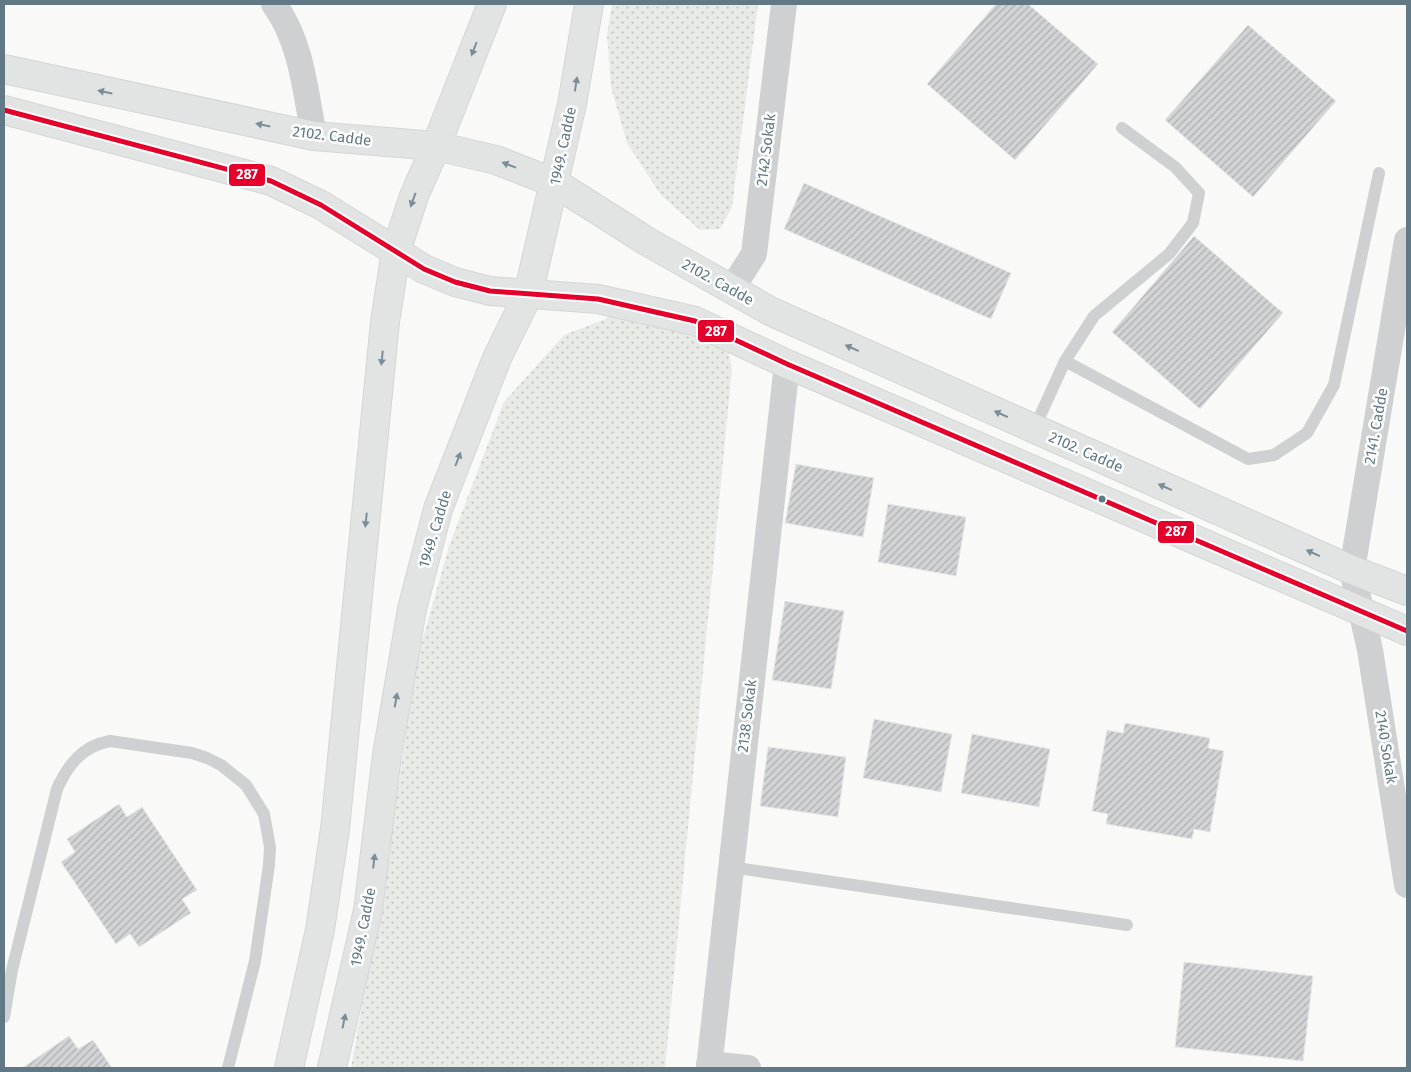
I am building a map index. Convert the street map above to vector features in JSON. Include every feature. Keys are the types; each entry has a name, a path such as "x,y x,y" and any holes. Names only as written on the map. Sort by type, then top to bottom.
{"street":[{"path":"274,4 294,38 299,54 314,136"},
{"path":"289,1068 320,930 335,829 385,322 396,251 414,196 436,146 492,4"},
{"name":"1949. Cadde","path":"332,1068 368,910 387,755 412,609 438,509 496,358 528,295 572,104 589,4"},
{"name":"2142 Sokak","path":"732,290 754,254 784,4"},
{"name":"2102. Cadde","path":"4,69 314,136 436,146 496,160 555,183 648,242 772,312 1352,570 1407,591"},
{"path":"4,110 271,181 321,205 424,269 455,282 490,291 598,299 695,321 787,364 1407,631"},
{"name":"2141. Cadde","path":"1361,611 1352,570 1407,240"},
{"name":"2138 Sokak","path":"709,1066 787,364"},
{"name":"2140 Sokak","path":"1361,611 1370,650 1407,885"},
{"path":"709,1066 748,1068"}],"lane":[{"path":"1034,429 1065,362 1094,316 1169,254 1193,223 1199,193 1175,167 1122,128"},
{"path":"1065,362 1248,459 1274,455 1307,433 1334,385 1379,173"},
{"path":"4,1017 12,970 57,789 64,774 85,750 103,742 192,753 221,764 246,785 264,814 270,847 255,961 228,1068"},
{"path":"730,867 1127,925"}],"shaded area":[{"path":"612,4 758,4 732,207 720,229 700,230 661,195 627,143 611,87 607,35"},
{"path":"613,316 683,322 725,338 732,368 665,1068 351,1068 390,845 416,663 449,546 504,402 564,335"}],"building":[{"path":"996,4 1028,4 1098,64 1015,160 927,84"},
{"path":"1248,25 1336,101 1253,197 1165,120"},
{"path":"804,183 1011,273 991,319 784,229"},
{"path":"1194,236 1283,313 1200,409 1112,332"},
{"path":"796,464 874,478 863,537 785,523"},
{"path":"888,504 966,517 956,576 878,562"},
{"path":"785,601 844,611 831,689 772,680"},
{"path":"874,719 952,734 941,792 863,778"},
{"path":"1125,723 1210,738 1208,748 1224,751 1210,832 1194,829 1192,839 1106,824 1108,814 1092,811 1107,730 1123,733"},
{"path":"972,734 1050,749 1039,807 961,793"},
{"path":"768,747 846,757 838,817 760,806"},
{"path":"119,804 127,817 142,807 197,890 182,899 191,913 139,947 130,934 116,944 61,862 75,852 67,839"},
{"path":"1184,962 1313,976 1303,1061 1175,1047"},
{"path":"69,1036 78,1049 93,1040 112,1068 22,1068"}],"transit line":[{"name":"287","path":"4,110 271,181 321,205 424,269 455,282 490,291 598,299 695,321 787,364 1407,631"}]}
